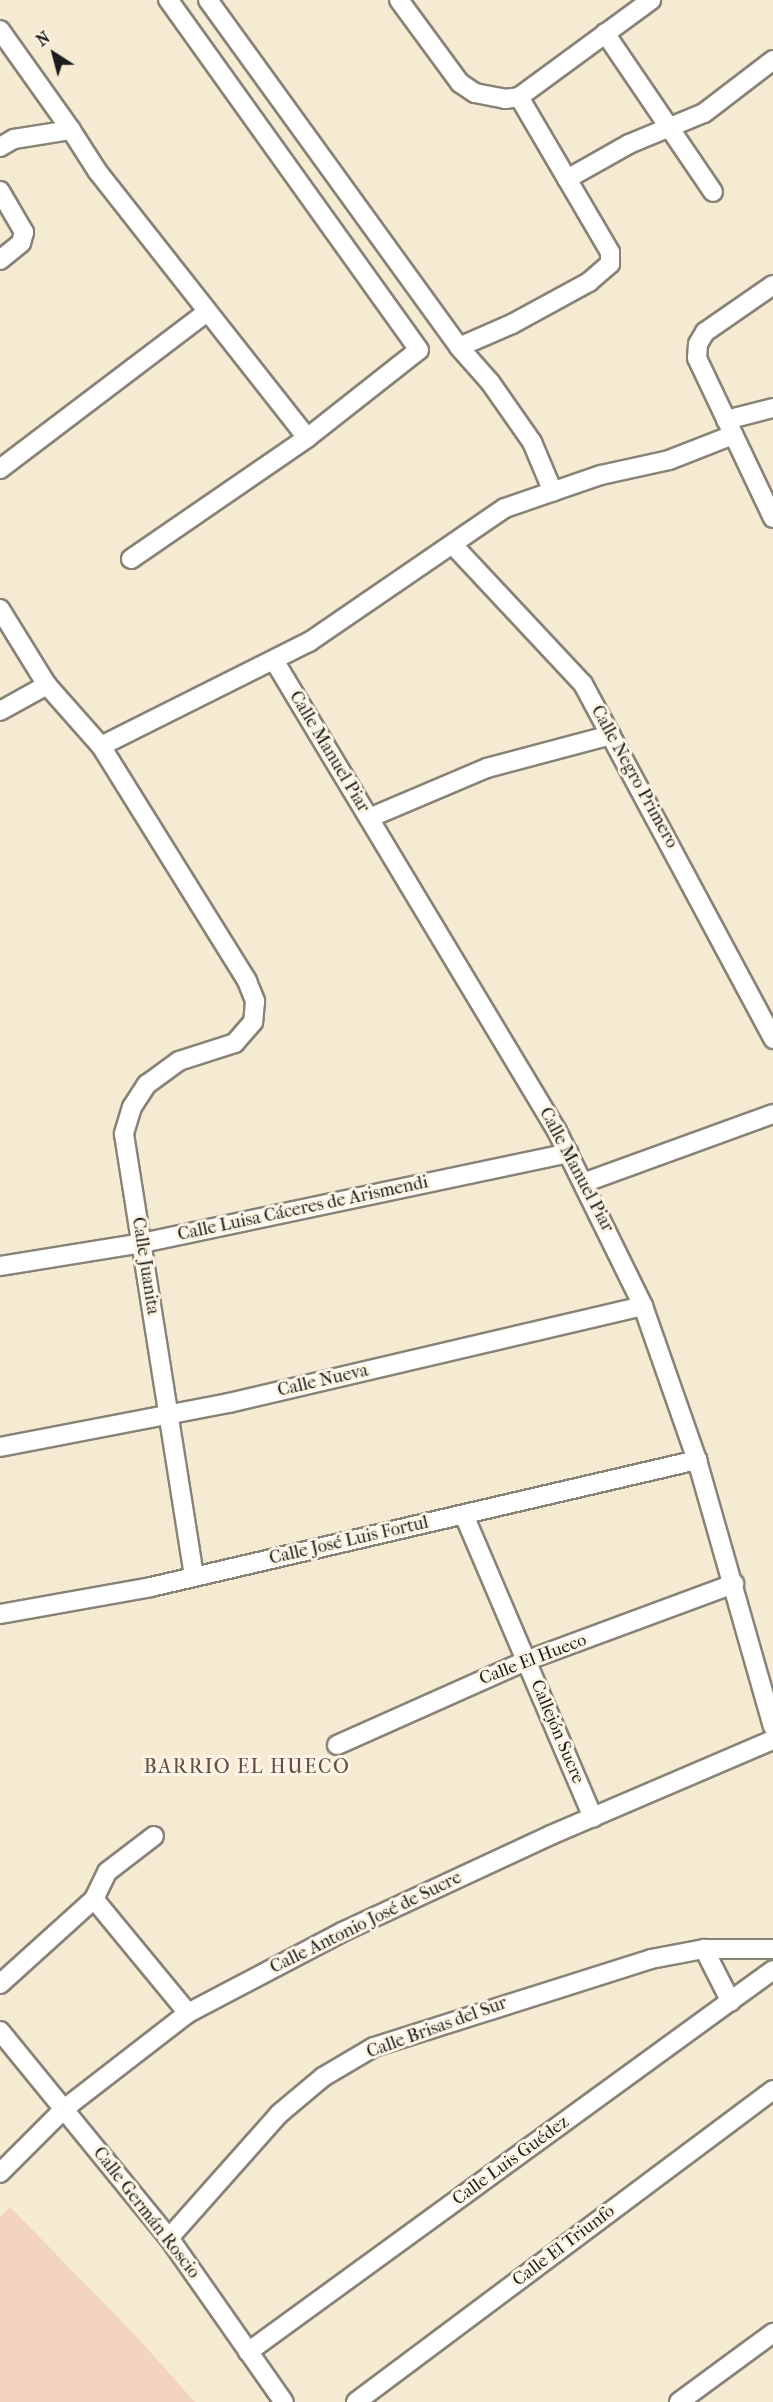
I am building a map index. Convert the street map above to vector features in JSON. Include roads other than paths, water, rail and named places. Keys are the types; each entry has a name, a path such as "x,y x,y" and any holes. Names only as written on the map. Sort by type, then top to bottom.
{"street":[{"path":"132,559 307,438 419,350 168,0"},
{"path":"208,0 459,347 490,382 532,442 553,492"},
{"path":"399,0 460,83 489,98 519,97 651,0"},
{"path":"0,30 98,172 307,438"},
{"path":"605,33 671,127 712,192"},
{"path":"567,179 612,152 704,113 773,60"},
{"path":"459,347 512,324 597,278 607,269 610,252 519,97"},
{"path":"0,147 14,139 71,130"},
{"path":"0,191 24,232 21,243 0,260"},
{"path":"773,285 705,332 698,344 697,358 773,518"},
{"path":"0,469 207,312"},
{"path":"0,609 47,685 101,746 275,662 453,545 505,508 602,475 669,460 773,408"},
{"name":"Calle Negro Primero","path":"453,545 583,684 773,1038"},
{"name":"Calle Manuel Piar","path":"275,662 586,1182 643,1306 697,1460 773,1726"},
{"path":"0,711 47,685"},
{"path":"369,818 487,768 611,735"},
{"name":"Calle Juanita","path":"101,746 253,990 252,1022 235,1043 179,1061 156,1074 132,1107 124,1134 194,1577"},
{"path":"586,1182 773,1114"},
{"name":"Calle Luisa Cáceres de Arismendi","path":"0,1266 142,1243 570,1153"},
{"name":"Calle Nueva","path":"0,1447 168,1415 643,1306"},
{"name":"Calle José Luis Fortul","path":"0,1614 194,1577 697,1460"},
{"name":"Callejón Sucre","path":"464,1515 528,1660 593,1818"},
{"name":"Calle El Hueco","path":"337,1745 528,1660 734,1584"},
{"name":"Calle Antonio José de Sucre","path":"0,2173 63,2109 188,2013 342,1932 593,1818 773,1740"},
{"path":"0,1984 94,1899 107,1872 154,1836"},
{"path":"94,1899 188,2013"},
{"path":"704,1949 731,2002"},
{"name":"Calle Brisas del Sur","path":"169,2238 279,2114 323,2077 374,2047 577,1979 704,1949 773,1949"},
{"name":"Calle Luis Guédez","path":"248,2352 773,1970"},
{"name":"Calle Germán Roscio","path":"0,2031 169,2238 284,2402"},
{"name":"Calle El Triunfo","path":"356,2402 773,2090"},
{"path":"679,2402 773,2333"}],"district":[{"name":"BARRIO EL HUECO","path":"247,1766"}]}
